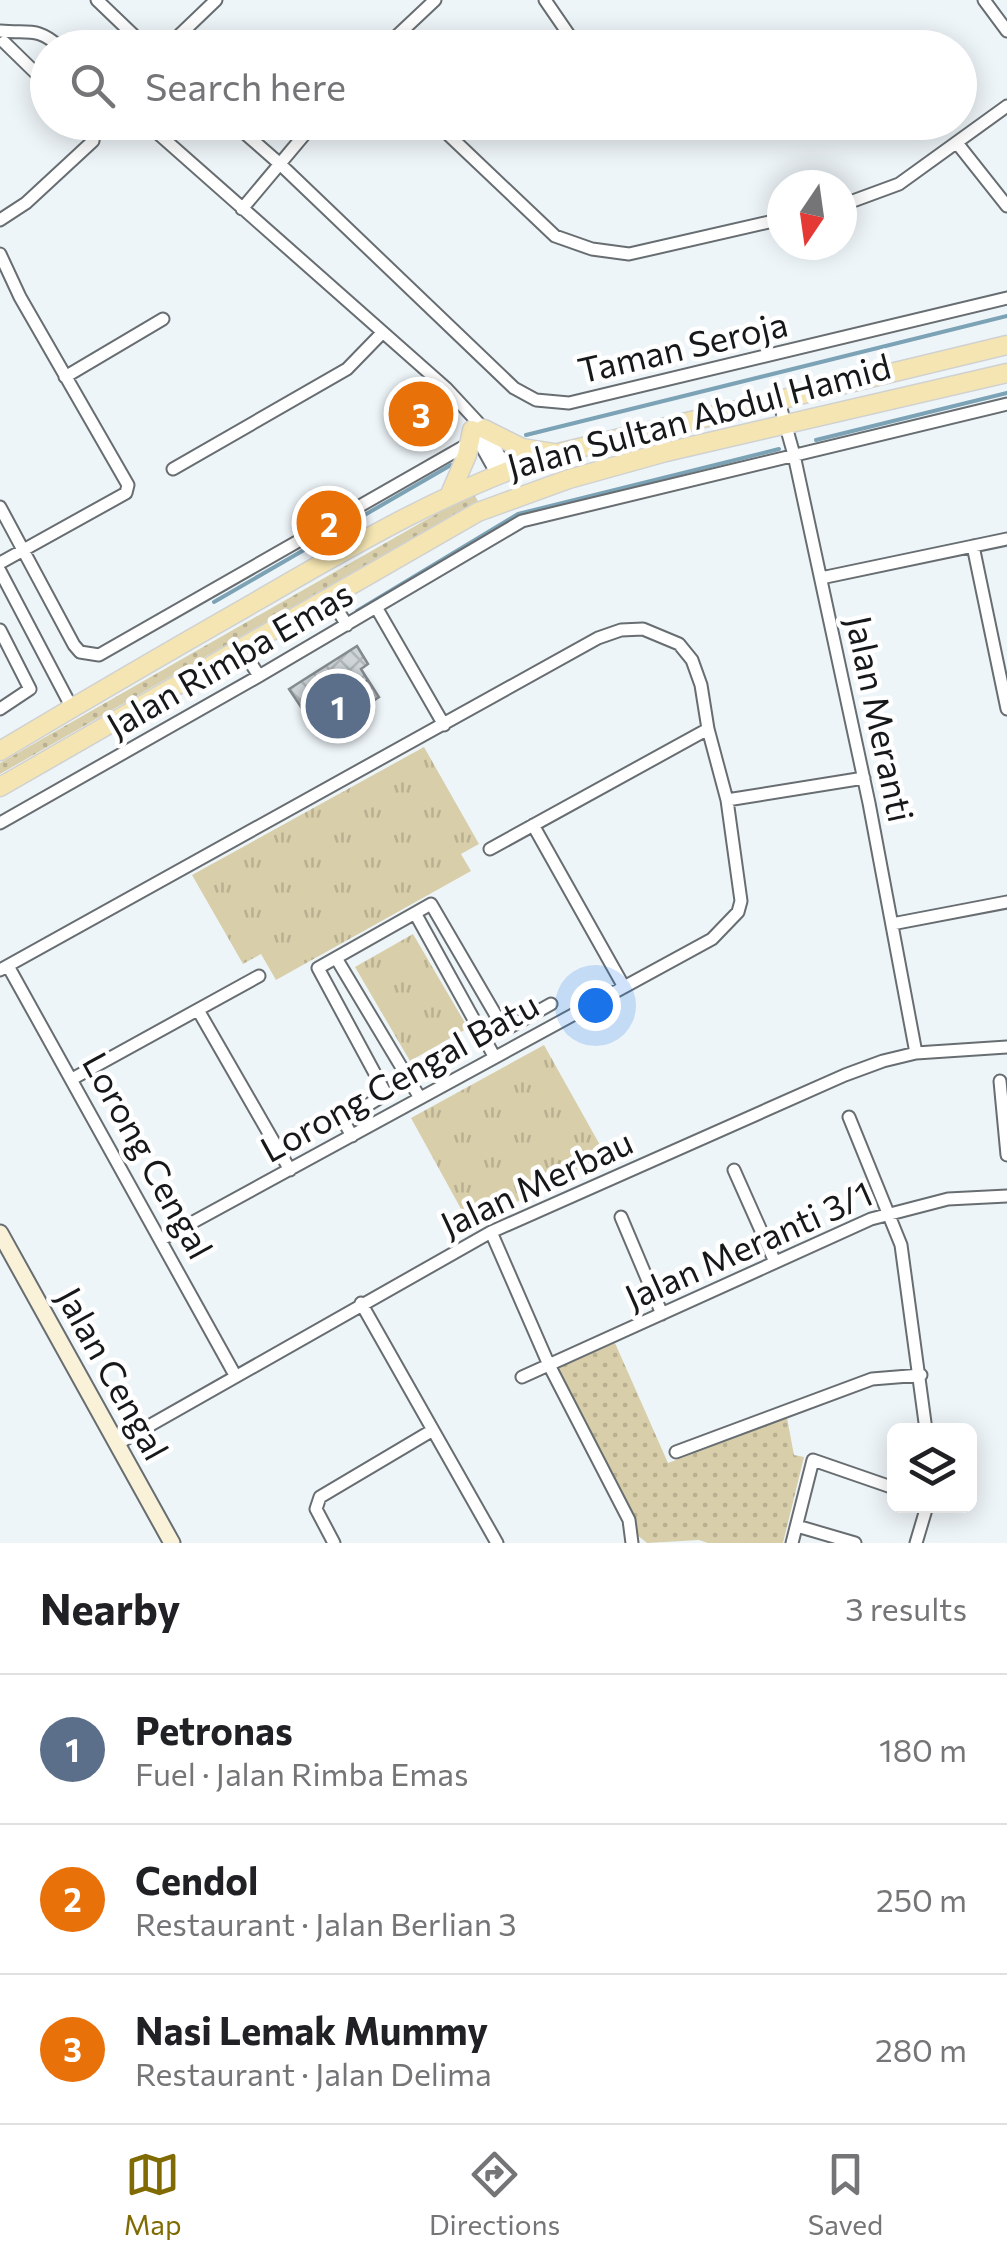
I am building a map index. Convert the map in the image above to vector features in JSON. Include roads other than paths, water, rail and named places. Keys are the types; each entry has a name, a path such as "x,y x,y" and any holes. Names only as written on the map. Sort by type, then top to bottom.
{"main road":[{"name":"Jalan Sultan Abdul Hamid","path":"0,751 360,541 450,494 558,453 1007,345"},
{"name":"Jalan Sultan Abdul Hamid","path":"0,786 478,512 569,479 1007,373"},
{"path":"450,494 476,434 522,448 558,453"},
{"path":"478,512 503,473 529,479 555,474 569,479"}],"street":[{"path":"97,0 128,30"},
{"path":"185,30 216,0"},
{"path":"403,30 434,0"},
{"path":"544,0 565,30"},
{"path":"984,0 1007,31"},
{"path":"3,37 30,32"},
{"path":"3,37 30,66"},
{"path":"977,128 1007,106"},
{"path":"0,220 26,204 94,140"},
{"path":"166,140 432,375 463,408 503,473"},
{"name":"Taman Seroja","path":"253,140 514,388 536,400 569,403 1007,298"},
{"path":"242,209 299,140"},
{"path":"455,140 556,236 592,250 629,254 767,222"},
{"path":"857,199 899,184 961,140"},
{"path":"957,143 1007,206"},
{"path":"0,254 65,377 124,476 126,492 0,563"},
{"path":"65,377 163,319"},
{"path":"173,469 347,368 382,333"},
{"name":"Jalan Meranti","path":"778,398 794,455 864,778 916,1053"},
{"name":"Jalan Rimba Emas","path":"0,823 522,521 1007,404"},
{"path":"0,507 74,645 90,656 108,651 476,434"},
{"path":"820,578 1007,539"},
{"path":"973,546 1002,660 1007,709"},
{"path":"0,571 72,708"},
{"path":"328,595 346,625"},
{"path":"376,607 444,725"},
{"name":"Lorong Cengal Batu","path":"4,968 598,638 620,630 643,629 679,644 692,660 727,800 742,901 738,912 712,939 162,1240"},
{"path":"0,630 30,689 0,709"},
{"path":"240,646 259,676"},
{"path":"490,849 708,729"},
{"path":"727,800 864,778"},
{"path":"533,825 624,987"},
{"path":"892,924 1007,902"},
{"path":"352,1136 343,1120 382,1100 386,1094 318,968 431,904 501,1024 510,1027 552,1004"},
{"path":"415,913 494,1056"},
{"path":"336,958 420,1098"},
{"name":"Lorong Cengal","path":"4,968 72,1080 235,1375"},
{"path":"72,1080 259,976"},
{"path":"198,1010 290,1170"},
{"name":"Jalan Merbau","path":"117,1444 492,1232 846,1075 916,1053 1007,1048"},
{"path":"1000,1080 1007,1155"},
{"path":"849,1117 901,1245 925,1423"},
{"path":"734,1170 775,1262"},
{"name":"Jalan Meranti 3/1","path":"522,1377 888,1213 948,1199 1007,1196"},
{"path":"620,1217 662,1314"},
{"path":"492,1232 549,1365 629,1520 632,1543"},
{"name":"Jalan Cengal","path":"0,1233 172,1543"},
{"path":"361,1303 497,1543"},
{"path":"676,1452 836,1390 872,1379 921,1375"},
{"path":"334,1543 316,1509 320,1497 434,1430"},
{"path":"792,1543 813,1460 887,1486"},
{"path":"916,1543 925,1513"},
{"path":"796,1526 855,1543"}],"waterway":[{"path":"526,435 1007,316"},
{"path":"816,440 1007,393"},
{"path":"357,611 518,514 779,449"},
{"path":"214,602 451,465"}],"place":[{"name":"Nasi Lemak Mummy","path":"421,414"},
{"name":"Cendol","path":"329,523"},
{"name":"Petronas","path":"338,706"}]}
